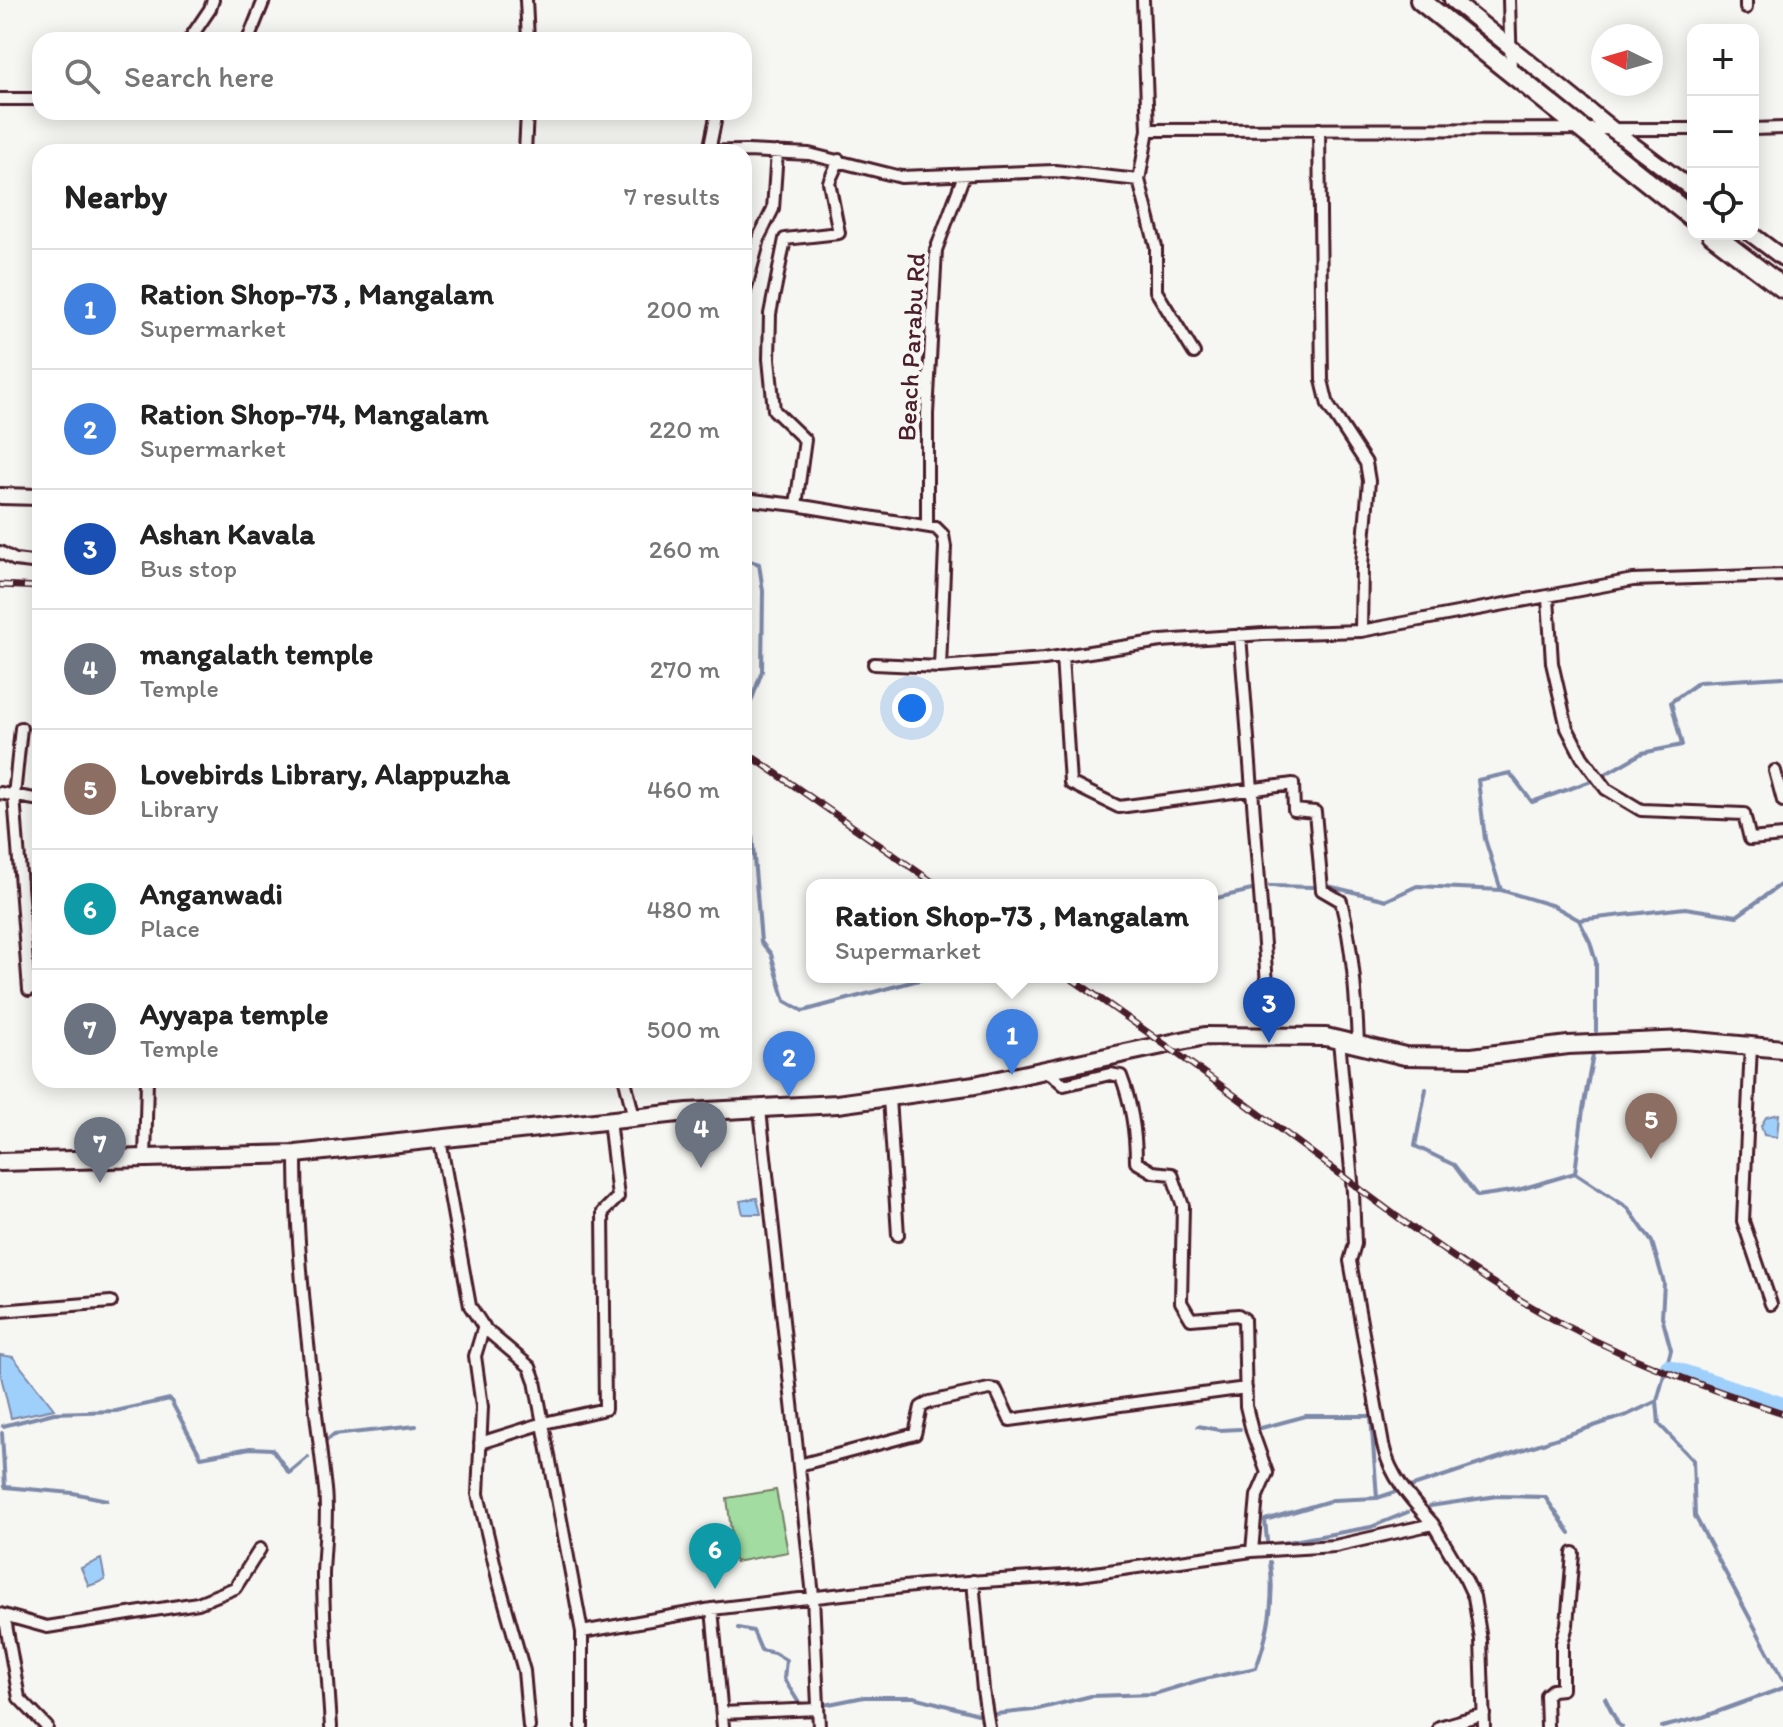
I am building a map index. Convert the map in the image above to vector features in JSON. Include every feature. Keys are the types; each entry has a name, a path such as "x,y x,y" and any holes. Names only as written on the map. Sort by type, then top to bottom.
{"highway":[{"path":"1420,0 1687,213"},
{"path":"1720,240 1783,288"}],"main road":[{"path":"0,1162 296,1154 688,1112 760,1110 889,1098 1048,1071 1205,1036 1326,1037 1405,1056 1472,1057 1568,1045 1685,1040 1783,1049"}],"street":[{"path":"194,32 213,0"},
{"path":"251,32 264,0"},
{"path":"526,0 528,32"},
{"path":"1143,0 1148,130 1139,180 1156,247 1156,291 1194,353"},
{"path":"1452,0 1687,186"},
{"path":"1509,0 1511,71"},
{"path":"0,99 32,99"},
{"path":"525,144 527,120"},
{"path":"710,144 715,120"},
{"path":"1759,129 1783,128"},
{"path":"1319,129 1322,380 1328,405 1359,449 1366,463 1369,481 1362,566 1361,631"},
{"path":"1148,130 1687,129"},
{"path":"752,152 809,154 892,176 1055,171 1139,180"},
{"path":"752,265 760,235 773,209 777,152"},
{"path":"796,505 805,440 774,410 769,359 770,314 785,239 839,233 829,182 839,160"},
{"name":"Beach Parabu Rd","path":"927,526 927,414 936,250 964,175"},
{"path":"1759,240 1783,258"},
{"path":"0,496 32,497"},
{"path":"752,500 936,528 943,535 945,547 940,667"},
{"path":"0,552 15,560 32,562"},
{"path":"874,664 940,667 1062,656 1161,641 1361,631 1633,580 1783,575"},
{"path":"1548,598 1552,663 1567,728 1582,757 1606,789 1641,810 1744,814 1750,839 1783,836"},
{"path":"1240,635 1271,1035"},
{"path":"1062,656 1070,783 1119,807 1293,784 1294,810 1315,812 1322,890 1341,901 1348,929 1358,1044"},
{"path":"21,728 14,796 29,990"},
{"path":"1775,771 1783,801"},
{"path":"0,793 32,799"},
{"path":"1339,1040 1353,1192 1355,1244 1350,1261 1385,1457 1410,1500 1433,1524 1474,1597 1481,1640 1484,1727"},
{"path":"1751,1045 1743,1221 1771,1304"},
{"path":"1048,1071 1064,1085 1110,1074 1121,1076 1128,1102 1136,1162 1153,1172 1172,1174 1183,1206 1181,1302 1191,1319 1238,1315 1244,1319 1249,1421 1267,1473 1257,1496 1252,1551"},
{"path":"145,1160 147,1088"},
{"path":"627,1088 634,1118"},
{"path":"889,1098 898,1235"},
{"path":"760,1110 813,1596 819,1727"},
{"path":"480,1443 544,1423 605,1409 603,1212 618,1197 609,1120"},
{"path":"440,1140 470,1306 494,1337 530,1367 544,1423 548,1461 582,1632 582,1727"},
{"path":"296,1154 296,1216 316,1430 326,1492 323,1577 331,1727"},
{"path":"0,1311 111,1302"},
{"path":"484,1326 475,1356 482,1407 478,1494 524,1671 529,1727"},
{"path":"799,1465 915,1434 921,1407 930,1402 989,1389 996,1390 1010,1420 1246,1388"},
{"path":"582,1632 712,1609 813,1596 973,1581 1080,1575 1252,1551 1335,1546 1433,1524"},
{"path":"0,1615 47,1627 198,1603 235,1588 260,1549"},
{"path":"1547,1727 1546,1695 1552,1690 1562,1689 1562,1643 1567,1625 1573,1553"},
{"path":"973,1581 989,1727"},
{"path":"712,1609 723,1727"},
{"path":"0,1615 6,1625 19,1698 47,1727"},
{"path":"722,1713 818,1709"},
{"path":"1439,1727 1484,1714"}],"green space":[{"path":"776,1490 788,1552 735,1562 727,1498"}],"water":[{"path":"1779,1114 1777,1137 1764,1135 1761,1126 1766,1117"},
{"path":"757,1198 761,1214 743,1214 740,1201"},
{"path":"0,1355 13,1357 54,1409 11,1418 0,1372"},
{"path":"101,1559 105,1580 89,1586 81,1568"}],"waterway":[{"path":"752,562 759,564 763,591 762,671 752,699"},
{"path":"1501,890 1485,839 1478,780 1510,773 1532,802 1597,779 1642,753 1682,745 1671,702 1699,682 1783,677"},
{"path":"752,834 761,942 771,954 785,1001 803,1011 908,983"},
{"path":"1579,920 1685,908 1737,916 1783,883"},
{"path":"1270,886 1313,887"},
{"path":"1328,886 1387,900 1417,886 1501,890 1554,906 1579,920 1590,942 1596,962 1596,1031"},
{"path":"1218,898 1252,890"},
{"path":"1593,1054 1575,1173 1628,1208 1652,1242 1664,1283 1662,1317 1671,1350 1657,1401 1659,1424 1693,1460 1695,1516 1783,1680"},
{"path":"1426,1089 1415,1146 1454,1165 1477,1196 1518,1190 1575,1173"},
{"path":"1667,1366 1783,1404"},
{"path":"3,1426 54,1413 116,1411 170,1399 201,1457 250,1448 272,1449 289,1473 308,1457"},
{"path":"1267,1541 1265,1520 1333,1500 1377,1498 1627,1415 1657,1401"},
{"path":"1261,1428 1306,1416 1371,1416 1377,1498"},
{"path":"326,1441 333,1435 416,1426"},
{"path":"1198,1426 1219,1430 1240,1429"},
{"path":"2,1433 5,1487 73,1493 107,1500"},
{"path":"1430,1506 1497,1496 1545,1497 1570,1533"},
{"path":"1271,1545 1371,1527 1408,1512"},
{"path":"996,1714 1034,1710 1091,1696 1154,1694 1256,1668 1270,1616 1270,1562"},
{"path":"738,1628 753,1631 761,1650 786,1660 784,1679 799,1703 808,1705"},
{"path":"1662,1727 1703,1717 1783,1688"},
{"path":"824,1705 864,1697 914,1697 978,1714"},
{"path":"1605,1698 1622,1727"}],"railway":[{"path":"0,585 32,587"},
{"path":"752,757 928,879"},
{"path":"1078,983 1198,1068 1413,1228 1505,1291 1622,1353 1783,1413"}],"place":[{"name":"Ashan Kavala","path":"1269,1043"},
{"name":"Ration Shop-73 , Mangalam","path":"1012,1075"},
{"name":"Ration Shop-74, Mangalam","path":"789,1097"},
{"name":"Lovebirds Library, Alappuzha","path":"1651,1159"},
{"name":"mangalath temple","path":"701,1168"},
{"name":"Ayyapa temple","path":"100,1183"},
{"name":"Anganwadi","path":"715,1589"}]}
